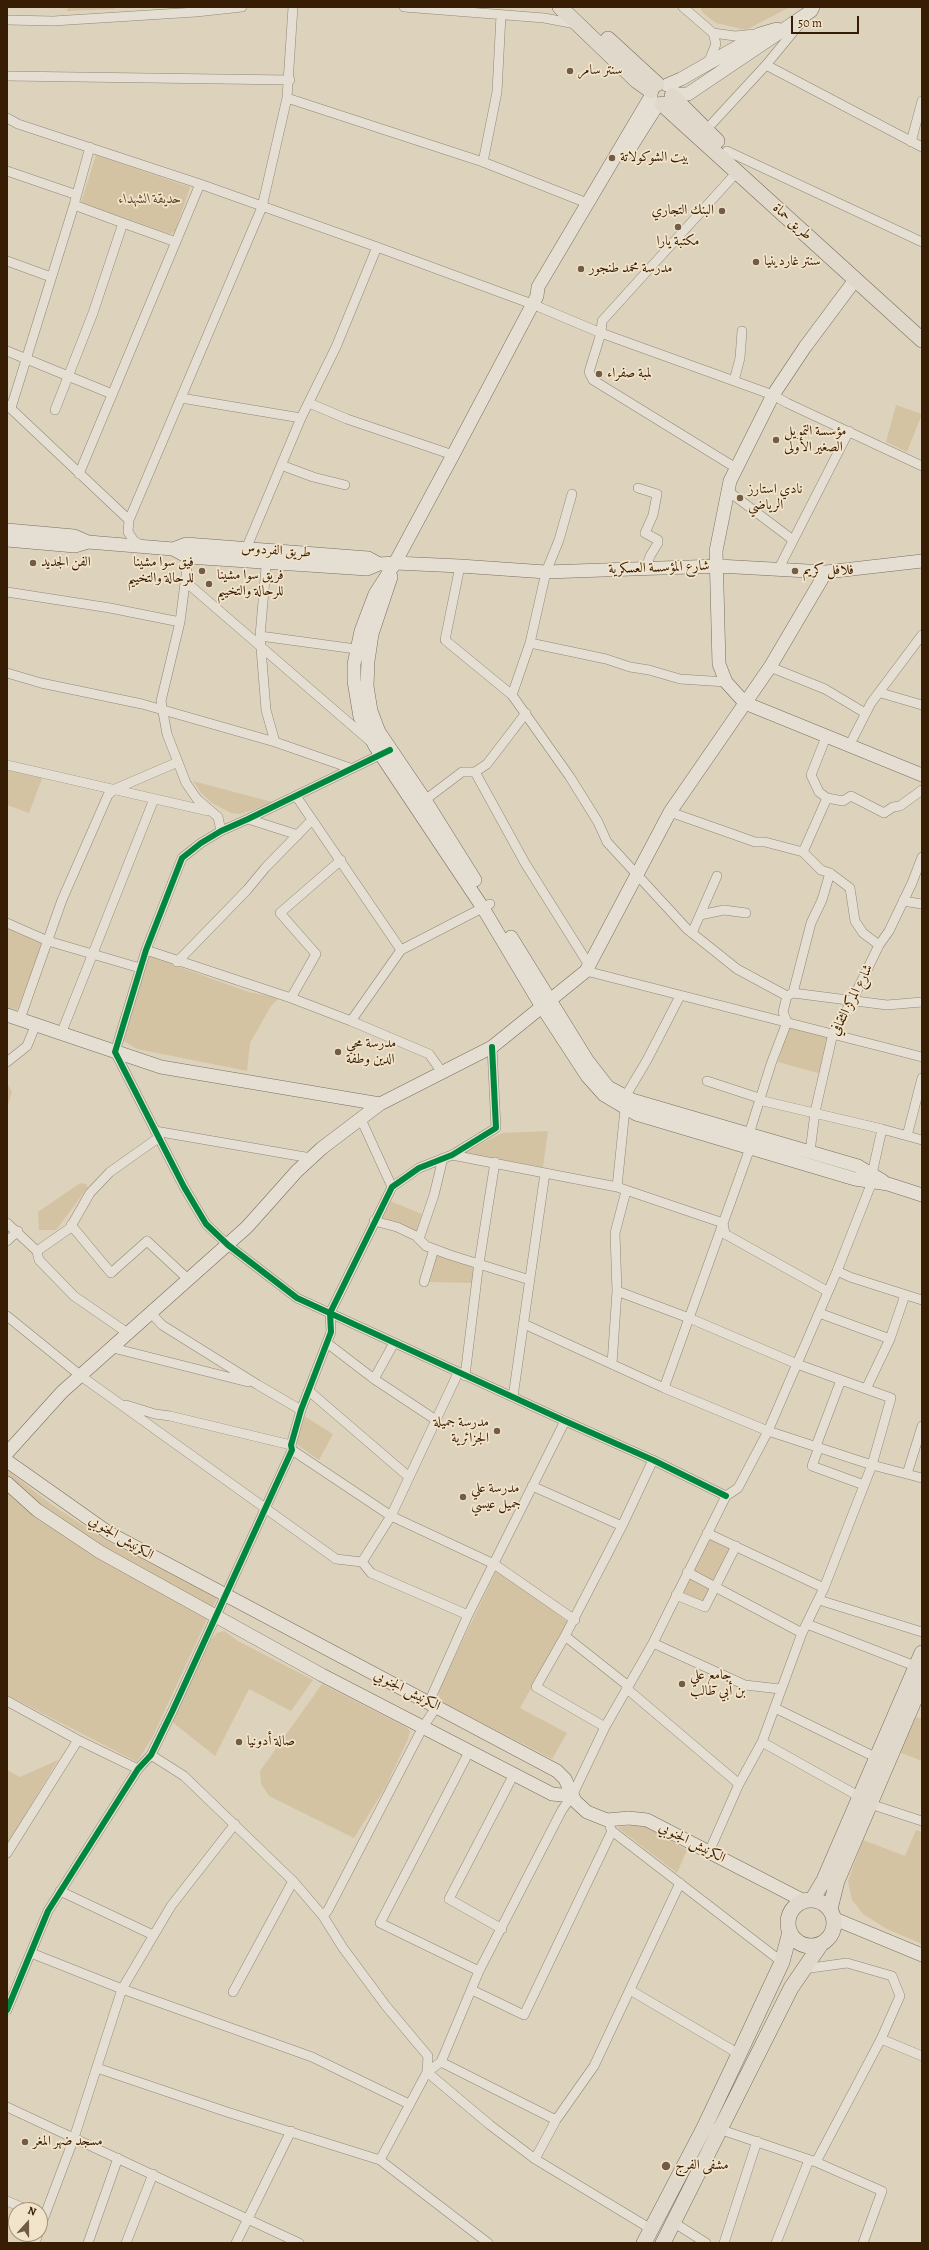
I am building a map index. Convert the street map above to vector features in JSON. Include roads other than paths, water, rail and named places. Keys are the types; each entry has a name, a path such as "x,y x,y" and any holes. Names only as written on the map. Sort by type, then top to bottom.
{"main road":[{"name":"طريق حماة","path":"560,7 637,81 661,94 706,130 727,151 922,328"},
{"name":"طريق حماة","path":"574,7 736,172 922,340"},
{"path":"661,94 688,94 812,9"},
{"path":"487,906 360,717 356,699 354,676 356,649 375,594 395,563 453,455 534,300 538,287 587,203 661,94 708,64 760,34 792,24"},
{"path":"534,300 545,290 661,94"},
{"path":"855,280 805,347 773,395 736,468 728,491 716,551 718,566 718,664 726,682 745,703 826,738 922,775"},
{"name":"طريق الفردوس","path":"7,530 74,536 88,542 189,551 267,557 368,558 379,564 395,563"},
{"name":"طريق الفردوس","path":"7,540 75,546 88,542"},
{"name":"طريق الفردوس","path":"189,551 246,549 267,557"},
{"name":"شارع المؤسسة العسكرية","path":"395,563 546,572 718,566 826,572 922,561"},
{"path":"395,563 382,610 372,634 368,662 368,686 371,711 379,732 383,750 425,800 546,1004 600,1078 636,1114 854,1179 872,1178"},
{"path":"7,1453 62,1392 152,1314 247,1228 296,1171 360,1117 380,1104 492,1046 546,1004 588,968 670,812 770,667 826,572"},
{"path":"7,1015 161,1067 380,1104"},
{"path":"625,1103 749,1134 858,1166 872,1178 922,1195"},
{"name":"الكرنيش الجنوبي","path":"7,1461 54,1496 109,1533 224,1596 433,1704 557,1771 565,1778 572,1796 582,1809 595,1817 610,1825 629,1818 647,1820 808,1900"},
{"path":"7,1483 38,1510 100,1552 322,1676 552,1794 572,1796"},
{"path":"663,2243 791,1988 821,1944 832,1935 832,1914 837,1881 865,1801 877,1758 919,1659"},
{"path":"821,1944 806,1946 794,1938 788,1925 792,1910 808,1900 824,1880 865,1801 922,1682"},
{"path":"808,1900 820,1901 832,1914 922,1956"},
{"path":"644,2243 704,2128 739,2054 782,1962 790,1932"}],"street":[{"path":"7,20 69,20 242,7"},
{"path":"143,546 134,541 128,532 129,520 262,207 290,80 293,7"},
{"path":"404,7 544,18 580,25"},
{"path":"685,8 712,33 716,44 708,64"},
{"path":"706,130 766,65 812,9"},
{"path":"483,162 497,92 501,15"},
{"path":"712,33 735,36 760,34"},
{"path":"766,65 922,147"},
{"path":"7,76 290,80"},
{"path":"287,98 483,162 587,203"},
{"path":"911,142 919,124 922,102"},
{"path":"7,118 18,124 200,184 377,247 534,300 601,333 773,395 922,466"},
{"path":"90,147 74,205 9,407 129,520"},
{"path":"727,151 922,242"},
{"path":"7,171 77,195"},
{"path":"736,172 602,322 601,333 589,372 593,380 736,468"},
{"path":"79,474 200,184"},
{"path":"74,205 176,242"},
{"path":"55,410 69,377 123,223"},
{"path":"246,549 301,418 336,347 377,247"},
{"path":"7,261 51,277"},
{"path":"734,381 740,358 742,331"},
{"path":"7,351 112,394"},
{"path":"181,398 301,418"},
{"path":"309,403 347,419 453,455"},
{"path":"778,570 849,431"},
{"path":"281,465 312,477 345,485"},
{"path":"638,488 657,494 653,515 646,533 658,540 658,543 650,556 646,568"},
{"path":"728,491 793,540"},
{"path":"512,695 530,643 546,572 559,540 572,494"},
{"path":"189,551 180,622 161,701 167,734 178,762 197,799 209,811 218,817 220,830"},
{"path":"267,557 260,636 262,649 262,682 266,710 275,742"},
{"path":"460,566 445,640 512,695 526,713 598,822 607,842 637,876 692,933 737,969 790,994 887,1005 922,1002"},
{"path":"186,582 262,649 383,750 296,796 248,819 220,830 182,858 146,950 115,1052 184,1187 206,1224 228,1245 297,1298 564,1421 653,1460 726,1496"},
{"path":"7,592 110,608 180,622"},
{"path":"849,746 865,713 922,635"},
{"path":"260,636 356,649"},
{"path":"530,643 606,659 630,667 649,670 680,679 726,682"},
{"path":"770,667 824,689 865,713"},
{"path":"7,673 41,683 142,704 163,712 275,742 350,768"},
{"path":"881,693 922,705"},
{"path":"425,800 462,772 475,772 486,764 526,713"},
{"path":"826,738 811,775 819,792 827,798 843,801 851,796 884,813 892,807 900,806 922,790"},
{"path":"20,1019 62,900 108,795 115,790 178,762"},
{"path":"7,765 209,811"},
{"path":"475,772 525,863 588,968 680,996 833,1033 922,1057"},
{"path":"296,796 311,821 341,860 401,950"},
{"path":"803,852 827,798"},
{"path":"61,1034 154,799"},
{"path":"670,812 755,842 765,842 803,852 821,870 830,873 850,888 854,921 862,933 880,944"},
{"path":"248,819 298,835"},
{"path":"177,962 311,821"},
{"name":"شارع المركز الثقافي","path":"810,1152 815,1112 833,1033 852,1001 903,901 922,857"},
{"path":"291,998 316,954 280,913 341,860"},
{"path":"749,1134 759,1099 788,1022 783,1012 790,994 811,923 822,900 830,873"},
{"path":"692,933 717,876"},
{"path":"903,901 922,904"},
{"path":"351,1021 401,950 487,906"},
{"path":"700,915 724,910 746,913"},
{"path":"7,924 48,941 140,968"},
{"path":"146,950 177,962 291,998 351,1021 429,1054 442,1072"},
{"path":"612,1364 617,1290 615,1233 622,1189 625,1103 680,996"},
{"path":"7,1062 27,1046 36,1024"},
{"path":"7,2010 48,1911 138,1770 151,1755 216,1616 292,1447 301,1410 331,1332 330,1313 392,1187 419,1168 452,1155 496,1128 492,1046"},
{"path":"907,1136 922,1078"},
{"path":"707,1081 759,1099 922,1140"},
{"path":"360,1117 392,1187"},
{"path":"380,2160 427,2072 441,2062 479,1971 562,1810 572,1796 605,1727 627,1686 653,1643 726,1496 738,1488 768,1430 798,1364 827,1291 837,1271 872,1178 882,1129"},
{"path":"37,1251 71,1225 90,1192 110,1172 156,1134 311,1158"},
{"path":"664,1388 750,1148"},
{"path":"452,1155 495,1162 622,1189 722,1223"},
{"path":"419,1239 434,1195 443,1158"},
{"path":"362,1562 391,1516 436,1420 462,1374 478,1270 481,1265 495,1162"},
{"path":"513,1397 545,1173"},
{"path":"374,1221 397,1227 419,1239 426,1246 530,1280"},
{"path":"7,1223 18,1231 37,1251 39,1260 74,1296 129,1334"},
{"path":"722,1223 725,1234 827,1291"},
{"path":"71,1225 112,1273 147,1241 190,1280"},
{"path":"7,1241 18,1231"},
{"path":"424,1282 434,1249"},
{"path":"837,1271 922,1300"},
{"path":"617,1290 689,1318 798,1364 891,1398 872,1465 824,1588 802,1633 780,1689 775,1708 762,1742 740,1784 709,1852"},
{"path":"866,1389 890,1339 905,1295"},
{"path":"819,1313 890,1339"},
{"path":"152,1314 162,1325 256,1384 301,1410"},
{"path":"7,1316 81,1376 336,1559 362,1562 371,1573 468,1615"},
{"path":"524,1324 664,1388 768,1430 872,1465 922,1478"},
{"path":"327,1343 374,1378 436,1420"},
{"path":"374,1378 394,1343"},
{"path":"113,1348 256,1384"},
{"path":"841,1380 817,1447 812,1466 864,1485"},
{"path":"309,1391 409,1477"},
{"path":"116,1401 155,1414 170,1416 292,1447 391,1516 494,1564 575,1620"},
{"path":"323,1916 328,1910 422,1727 433,1704 468,1615 564,1421"},
{"path":"907,1474 922,1426"},
{"path":"605,1727 536,1687 575,1620 653,1460"},
{"path":"532,1486 622,1526"},
{"path":"707,1533 824,1588"},
{"path":"676,1595 705,1607 717,1587 736,1546"},
{"path":"687,1572 802,1633"},
{"path":"819,1600 922,1632"},
{"path":"807,1624 919,1659"},
{"path":"565,1636 627,1686 740,1784"},
{"path":"653,1643 745,1685 780,1689"},
{"path":"7,1701 78,1740 138,1770"},
{"path":"775,1708 877,1758"},
{"path":"7,1853 78,1740"},
{"path":"762,1742 865,1801 922,1821"},
{"path":"469,1752 380,1923 479,1971"},
{"path":"151,1755 184,1776 292,1881 323,1916 343,1948 428,2056 427,2072"},
{"path":"502,1929 449,1899 514,1774"},
{"path":"48,2202 74,2138 122,1989 171,1906 235,1824"},
{"path":"472,1990 524,2015 610,1825 680,1883 782,1962"},
{"path":"233,1992 292,1881"},
{"path":"535,2159 556,2120 594,2066 680,1883"},
{"path":"60,1891 153,1935"},
{"path":"31,1953 122,1989 312,2057 409,2104"},
{"path":"776,2243 813,2161 882,2039 900,1996 892,1976 847,1963 803,1969"},
{"path":"630,1990 739,2054"},
{"path":"882,2039 922,2056"},
{"path":"441,2062 556,2120"},
{"path":"97,2068 380,2160 488,2243"},
{"path":"427,2072 490,2125 535,2159 651,2229"},
{"path":"7,2107 299,2243"},
{"path":"704,2128 721,2128 813,2161 882,2191 863,2243"},
{"path":"236,2243 291,2131"},
{"path":"724,2243 757,2141"},
{"path":"88,2243 118,2158"},
{"path":"126,2243 153,2174"},
{"path":"673,2222 706,2243"}],"place":[{"name":"سنتر سامر","path":"570,71"},
{"name":"بيت الشوكولاتة","path":"612,158"},
{"name":"البنك التجاري","path":"722,211"},
{"name":"مكتبة يارا","path":"678,227"},
{"name":"سنتر غاردينيا","path":"756,262"},
{"name":"مدرسة محمد طنجور","path":"581,269"},
{"name":"لمبة صفراء","path":"599,374"},
{"name":"مؤسسة التمويل الصغير الأولى","path":"776,440"},
{"name":"نادي استارز الرياضي","path":"740,498"},
{"name":"الفن الجديد","path":"33,563"},
{"name":"فيق سوا مشينا للرحالة والتخييم","path":"202,571"},
{"name":"فلافل كريم","path":"795,571"},
{"name":"فريق سوا مشينا للرحالة والتخييم","path":"209,584"},
{"name":"مدرسة محي الدين وطفة","path":"338,1052"},
{"name":"مدرسة جميلة الجزائرية","path":"497,1431"},
{"name":"مدرسة علي جميل عيسي","path":"463,1497"},
{"name":"جامع علي بن أبي طالب","path":"682,1684"},
{"name":"صالة أدونيا","path":"239,1742"},
{"name":"مسجد ضهر المغر","path":"25,2142"},
{"name":"مشفى الفرج","path":"666,2166"}],"park label":[{"name":"حديقة الشهداء","path":"150,200"}]}
